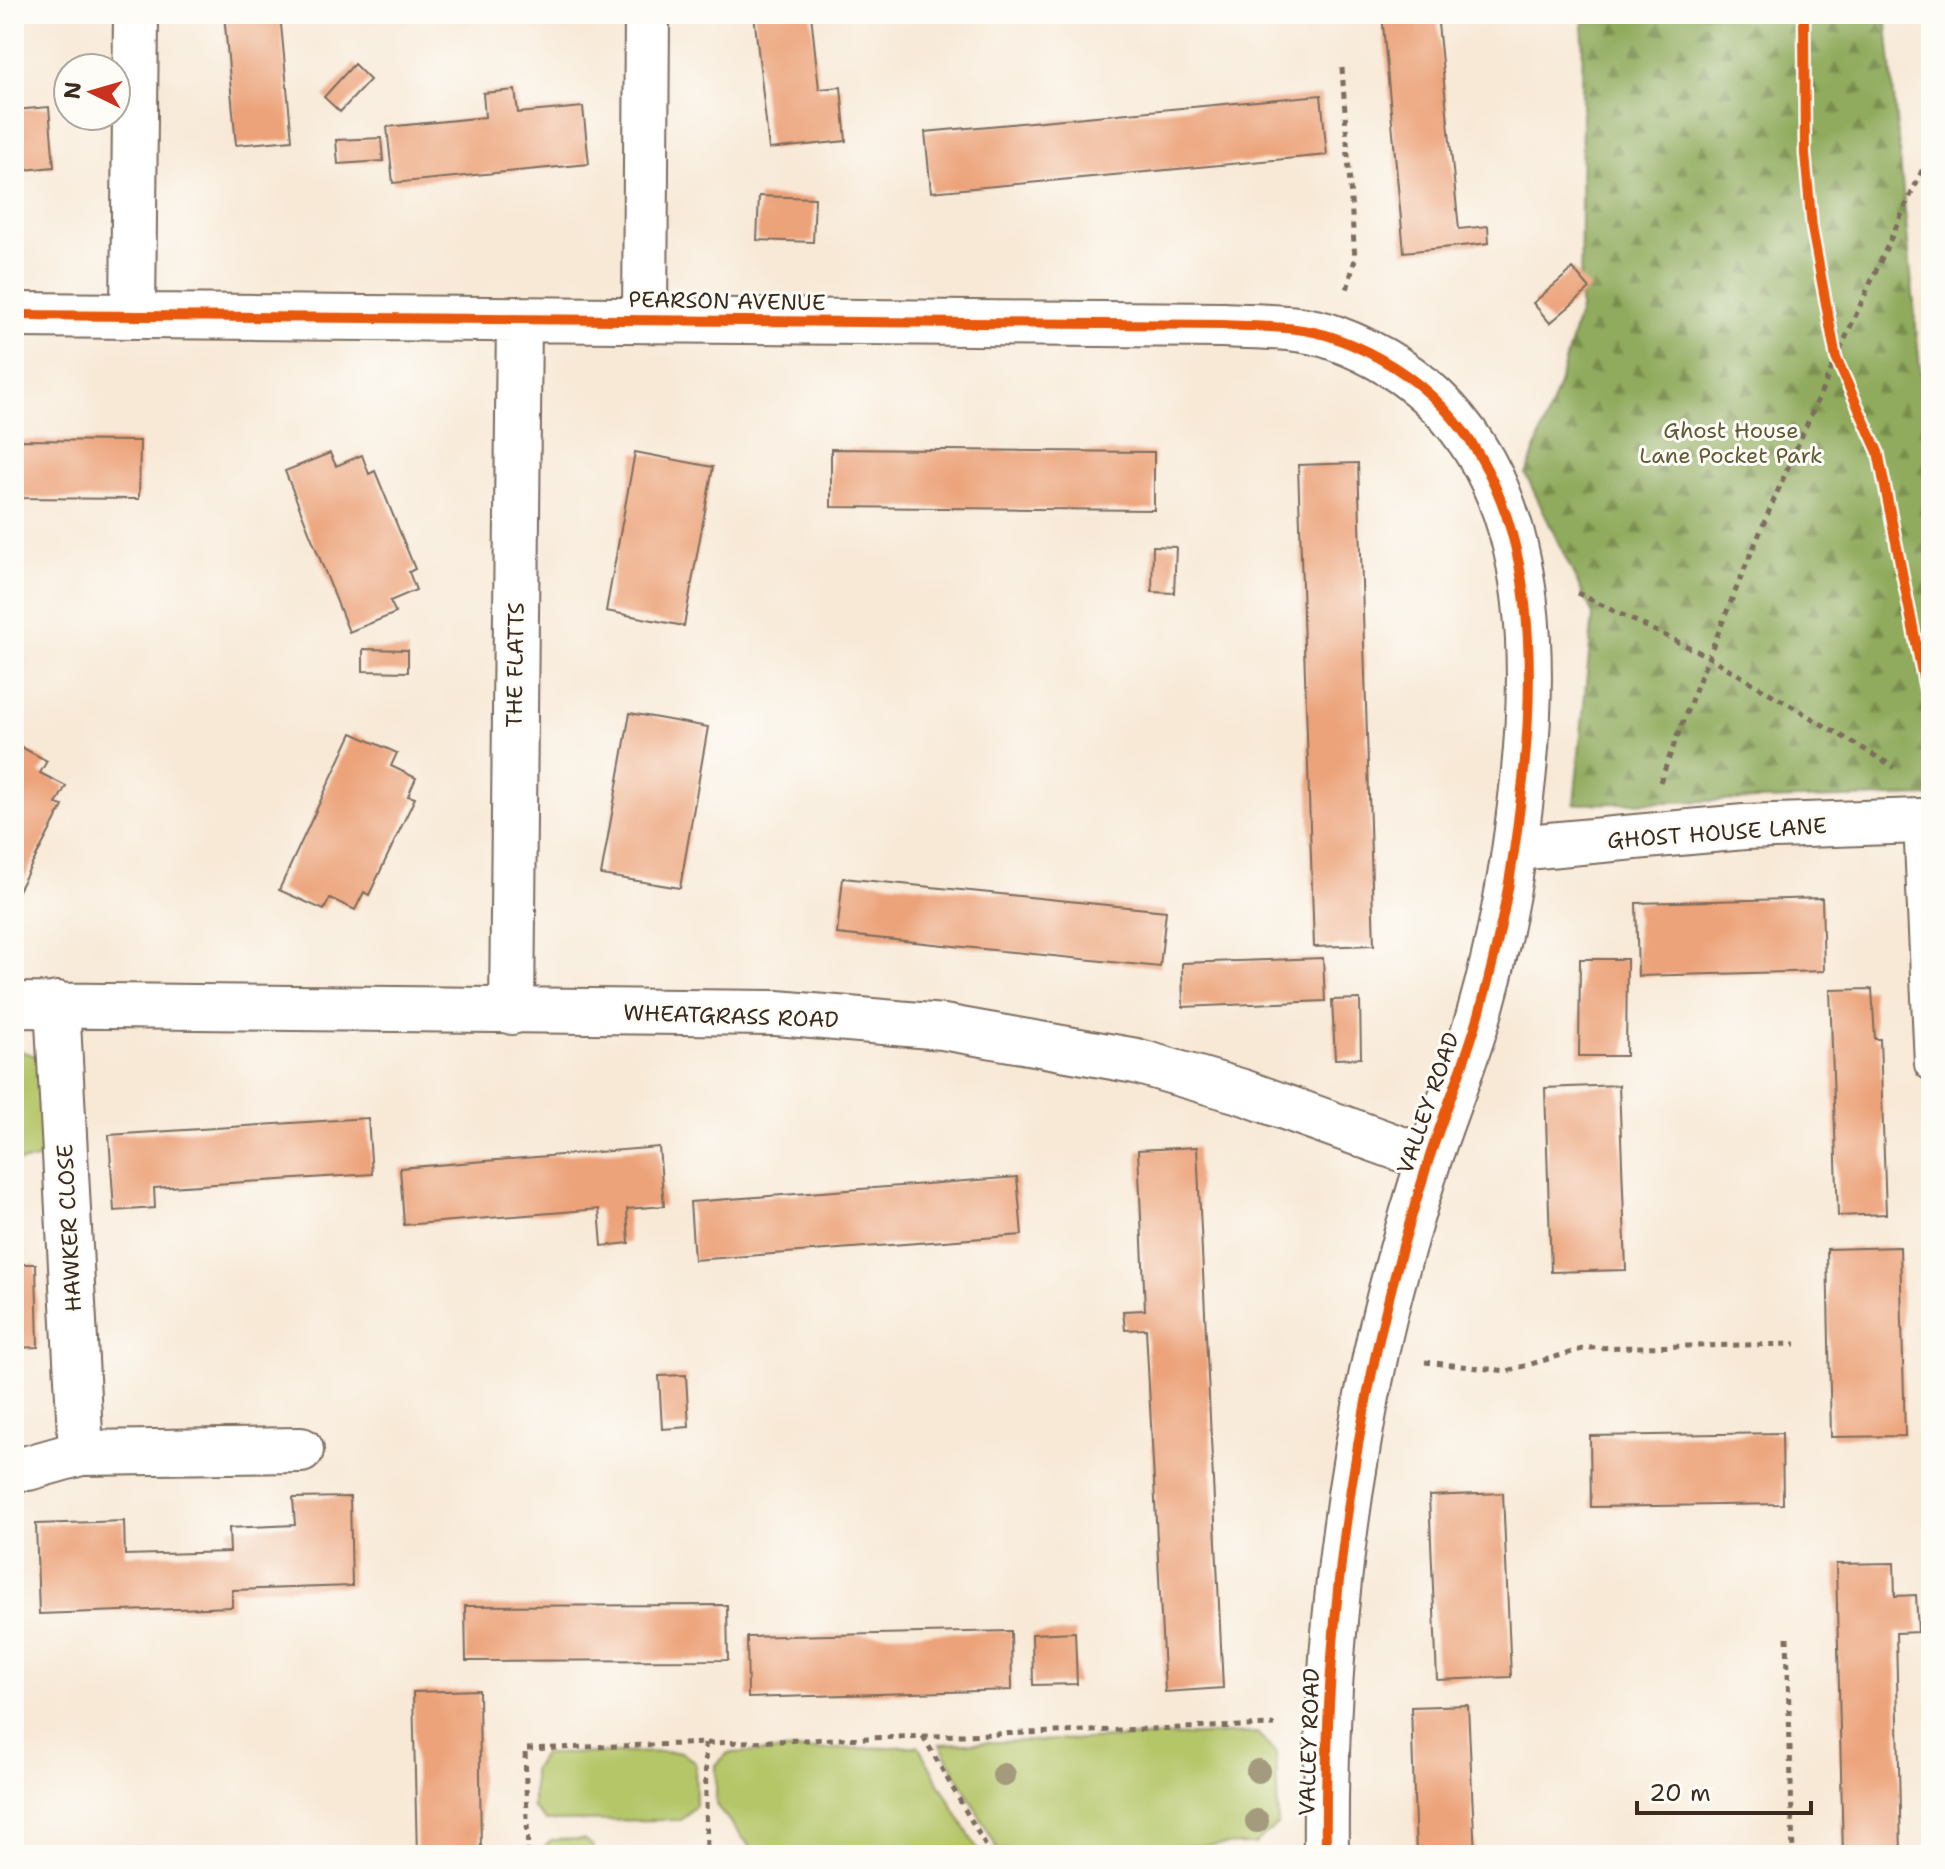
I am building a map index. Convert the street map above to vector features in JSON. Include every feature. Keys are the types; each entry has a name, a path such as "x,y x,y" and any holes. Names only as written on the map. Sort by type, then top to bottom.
{"street":[{"path":"133,315 136,14"},
{"name":"PEARSON AVENUE","path":"645,320 647,14"},
{"name":"PEARSON AVENUE","path":"14,315 1223,325 1301,329 1332,337 1383,360 1425,388"},
{"name":"THE FLATTS","path":"512,1012 519,319"},
{"name":"VALLEY ROAD","path":"1326,1855 1328,1724 1339,1568 1353,1471 1395,1270 1429,1159 1480,1012 1515,848 1530,713 1531,661 1522,566 1499,490 1471,440 1425,388"},
{"name":"GHOST HOUSE LANE","path":"1515,848 1744,827 1920,821"},
{"name":"HAWKER CLOSE","path":"57,1004 81,1453"},
{"name":"WHEATGRASS ROAD","path":"14,1005 777,1013 943,1027 1136,1061 1243,1092 1429,1159"},
{"path":"28,1468 81,1453 301,1450"}],"lane":[{"path":"1920,821 1931,1064"}],"path":[{"path":"1332,337 1355,259 1342,68"},
{"path":"1638,838 1707,656 1836,358 1931,151"},
{"path":"1833,343 1842,371"},
{"path":"1522,566 1707,656 1895,768"},
{"path":"1375,1357 1507,1371 1586,1348 1796,1344"},
{"path":"1787,1637 1793,1855"},
{"path":"528,1855 525,1749 1328,1724"},
{"path":"923,1736 991,1855"},
{"path":"705,1743 707,1855"}],"green space":[{"name":"Ghost House Lane Pocket Park","path":"1583,14 1886,14 1931,482 1931,796 1574,804 1593,615 1526,475 1559,384 1580,309"},
{"path":"14,1049 39,1057 49,1145 38,1159 14,1162"},
{"path":"1257,1733 1276,1753 1278,1824 1255,1844 998,1850 940,1744"},
{"path":"918,1746 980,1854 757,1855 716,1805 716,1765 728,1753"},
{"path":"681,1752 695,1762 696,1805 681,1820 546,1821 533,1808 533,1770 543,1754"},
{"path":"583,1839 593,1846 593,1855 538,1855 551,1840"}],"building":[{"path":"224,14 280,14 292,140 236,145"},
{"path":"754,14 811,14 819,89 841,87 846,141 769,149"},
{"path":"1382,14 1437,14 1459,229 1488,226 1489,243 1404,252"},
{"path":"354,64 370,80 340,112 324,97"},
{"path":"515,90 518,113 583,107 589,164 393,183 387,127 485,117 483,93"},
{"path":"1321,95 1327,155 931,192 925,132"},
{"path":"49,107 54,167 14,171 14,110"},
{"path":"381,138 383,161 338,164 336,140"},
{"path":"759,196 815,198 813,242 757,240"},
{"path":"1573,269 1590,289 1550,323 1533,303"},
{"path":"14,440 140,441 139,499 14,498"},
{"path":"831,449 1154,452 1154,510 831,507"},
{"path":"635,452 713,467 684,626 606,611"},
{"path":"330,453 336,466 362,455 369,474 375,471 415,569 409,572 416,590 390,601 396,613 349,632 285,471"},
{"path":"1358,463 1374,945 1314,947 1298,465"},
{"path":"1153,546 1176,547 1174,593 1152,592"},
{"path":"363,649 408,650 408,672 363,671"},
{"path":"630,713 708,727 680,888 601,875"},
{"path":"352,733 397,753 391,766 416,778 408,796 415,798 369,895 364,892 355,910 330,898 324,910 279,890"},
{"path":"14,743 47,761 40,773 66,786 56,804 63,806 14,898"},
{"path":"843,878 1166,911 1160,967 837,934"},
{"path":"1822,898 1824,971 1638,976 1636,903"},
{"path":"1323,958 1325,1001 1183,1007 1182,963"},
{"path":"1580,959 1627,959 1626,1056 1579,1056"},
{"path":"1872,989 1875,1039 1880,1039 1886,1214 1838,1216 1830,990"},
{"path":"1360,999 1361,1058 1335,1059 1332,1000"},
{"path":"1619,1085 1626,1270 1551,1272 1545,1088"},
{"path":"368,1118 372,1174 154,1188 155,1208 114,1211 109,1135"},
{"path":"659,1147 664,1206 627,1209 629,1243 602,1246 599,1209 404,1225 400,1168"},
{"path":"1197,1147 1223,1688 1165,1692 1146,1329 1125,1330 1123,1311 1145,1310 1138,1150"},
{"path":"1017,1177 1022,1235 694,1260 690,1202"},
{"path":"1900,1247 1905,1436 1831,1437 1827,1249"},
{"path":"14,1264 36,1264 38,1347 14,1348"},
{"path":"686,1375 689,1427 662,1429 659,1376"},
{"path":"1782,1433 1783,1504 1591,1507 1590,1436"},
{"path":"1503,1493 1511,1677 1437,1680 1429,1496"},
{"path":"350,1497 352,1586 232,1590 232,1607 39,1614 36,1524 124,1521 125,1555 230,1552 229,1528 295,1525 293,1498"},
{"path":"1894,1563 1895,1596 1916,1595 1918,1632 1896,1633 1901,1855 1843,1855 1836,1564"},
{"path":"727,1605 728,1660 466,1661 465,1606"},
{"path":"1011,1631 1012,1690 748,1698 747,1637"},
{"path":"1075,1632 1077,1684 1033,1685 1032,1634"},
{"path":"479,1690 481,1855 417,1855 413,1692"},
{"path":"1468,1705 1475,1855 1416,1855 1411,1707"}],"cycle path":[{"path":"1804,14 1805,154 1812,228 1836,358 1878,452 1931,718"},
{"path":"14,315 1280,327 1335,338 1402,372 1452,417 1488,471 1512,532 1525,598 1529,667 1527,737 1513,858 1493,960 1474,1030 1407,1231 1381,1328 1363,1415 1344,1540 1331,1665 1326,1855"}]}
